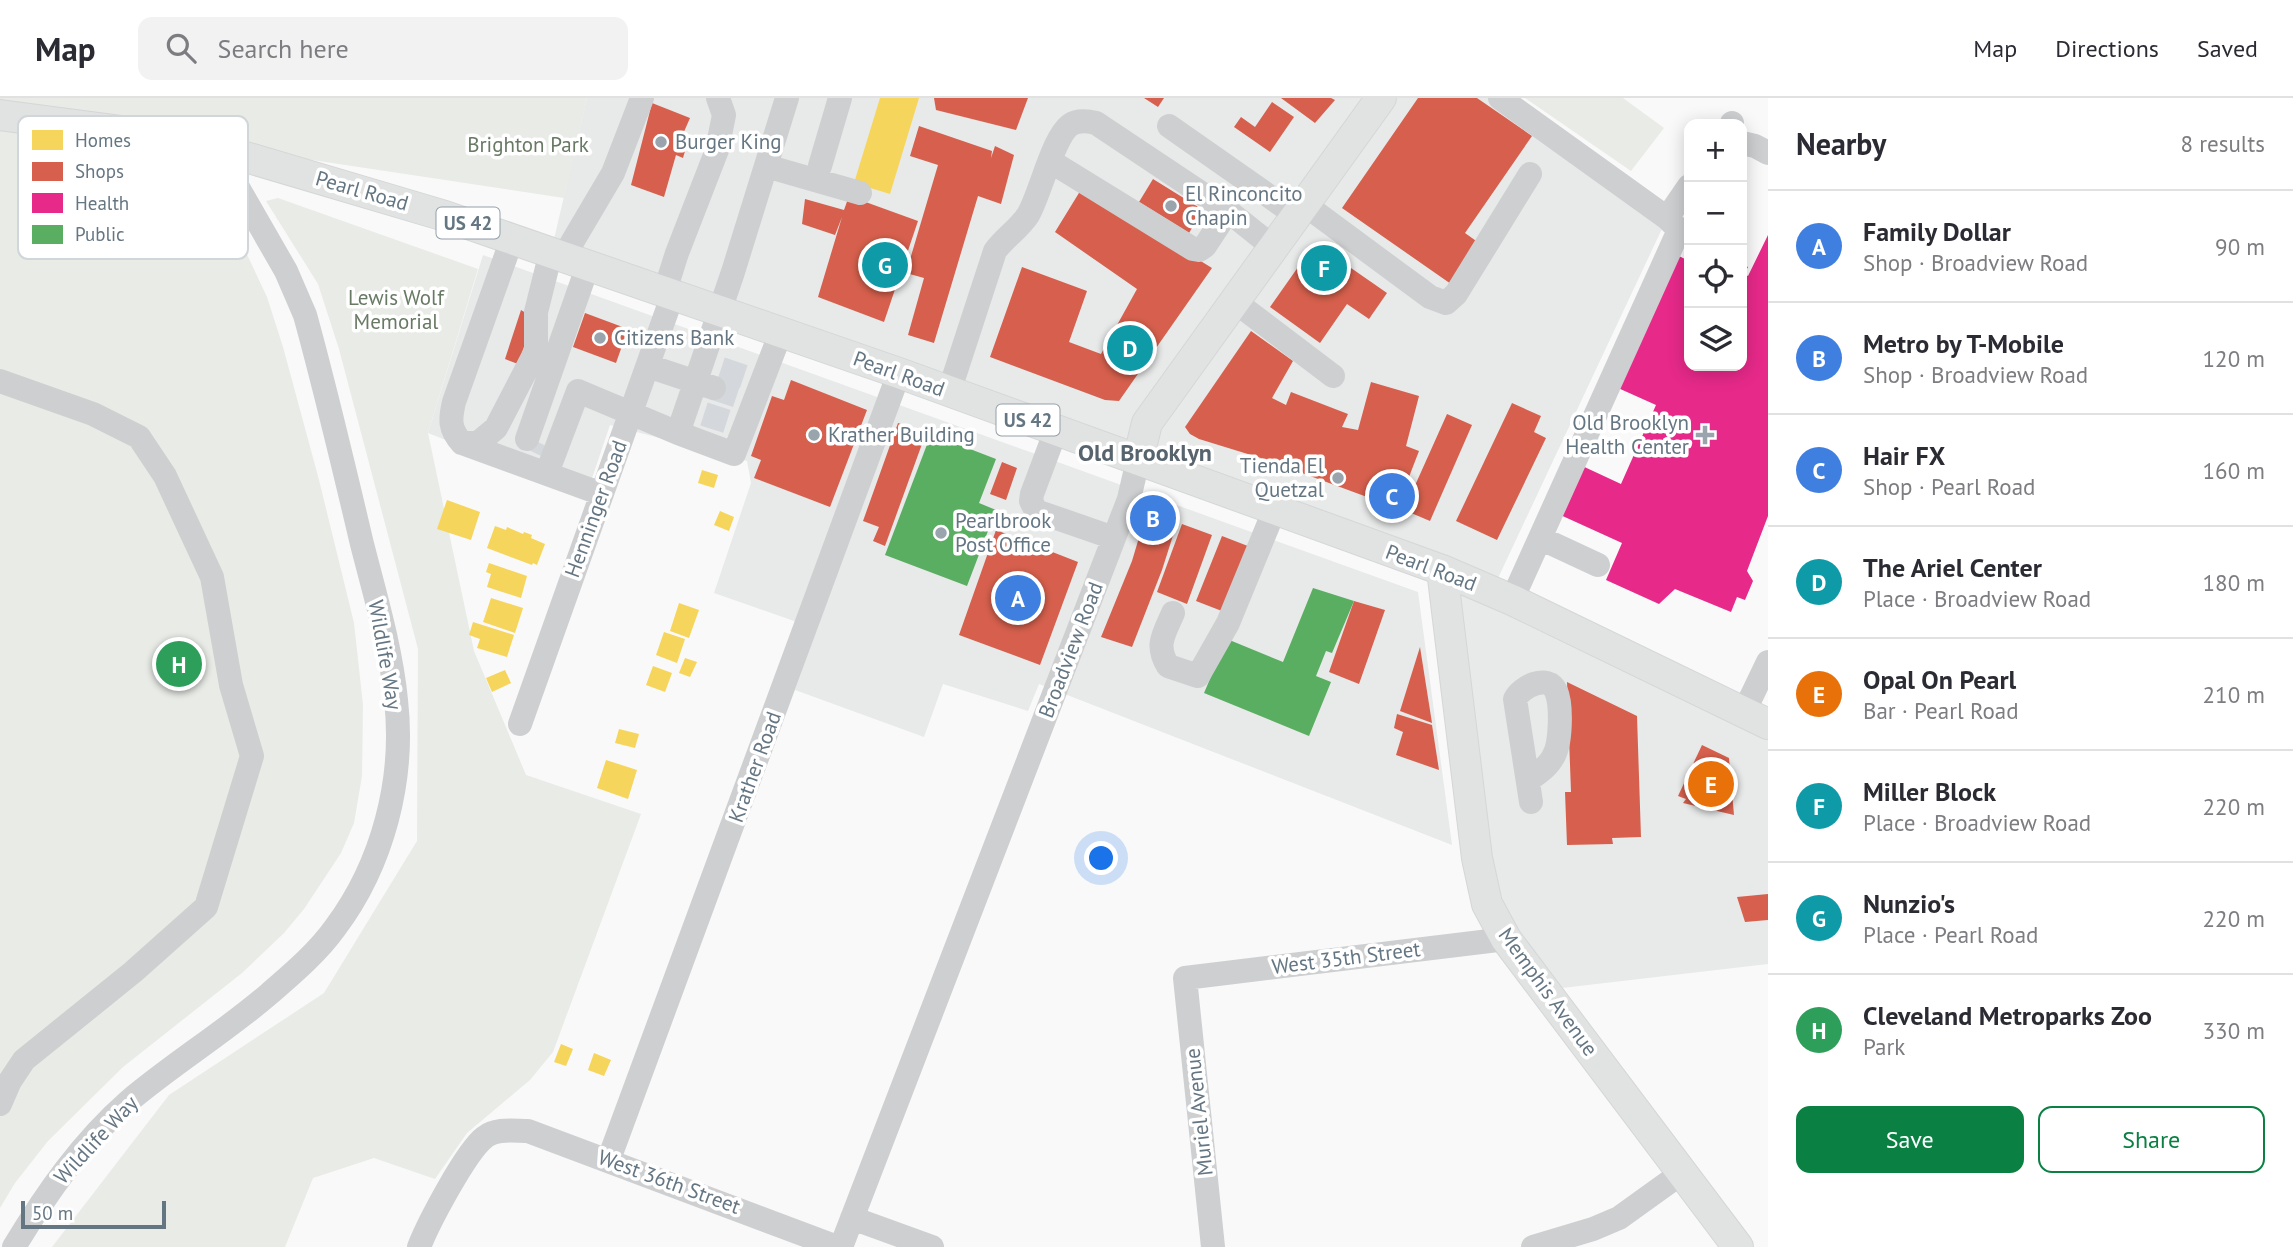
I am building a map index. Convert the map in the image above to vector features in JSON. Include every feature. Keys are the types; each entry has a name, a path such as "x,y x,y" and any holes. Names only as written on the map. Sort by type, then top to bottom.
{"main road":[{"name":"Broadview Road","path":"1138,460 1147,423 1381,98"},
{"name":"Pearl Road","path":"0,116 18,118"},
{"name":"Pearl Road","path":"248,158 445,216 669,292 1442,570 1511,600 1756,718"},
{"name":"Memphis Avenue","path":"1442,570 1477,858 1487,904 1506,939 1738,1247"}],"street":[{"path":"462,443 478,443 496,428 536,351 537,312 613,173 642,98"},
{"name":"Henninger Road","path":"520,724 648,366 677,253 717,150 727,98"},
{"path":"678,433 695,411 708,376 720,311 787,98"},
{"path":"820,166 840,98"},
{"path":"1500,98 1667,218 1679,230 1511,600"},
{"path":"949,392 995,251 1003,239 1028,215 1060,138 1069,126 1083,121 1096,122 1228,211 1273,247"},
{"path":"1169,126 1430,298 1446,303 1456,294 1530,174"},
{"path":"1747,145 1768,153"},
{"path":"1050,161 1193,249 1199,250 1205,246 1228,211"},
{"path":"766,166 860,193"},
{"path":"1667,218 1684,193"},
{"name":"Wildlife Way","path":"14,1247 44,1198 84,1147 127,1103 266,997 301,965 335,928 365,879 382,834 398,764 396,700 383,632 305,315 286,271 248,205"},
{"path":"512,239 454,402 450,420 454,434 462,443 532,450 602,494"},
{"path":"532,450 547,378 571,310 567,258"},
{"path":"1234,301 1333,376"},
{"path":"547,378 615,405 630,414 734,454 738,425 751,390 781,332"},
{"path":"648,366 708,376"},
{"name":"Krather Road","path":"609,1159 899,373"},
{"path":"0,381 93,414 139,437 165,475 212,577 231,685 253,756 206,907 133,972 24,1060 10,1080 0,1104"},
{"path":"532,450 578,391"},
{"path":"1056,430 1032,494 1031,501 1036,511 1114,538"},
{"name":"Broadview Road","path":"839,1247 1129,499 1138,460"},
{"path":"1173,613 1163,635 1162,656 1168,666 1198,676 1228,623 1274,510"},
{"path":"1540,538 1598,565"},
{"path":"1756,718 1768,662"},
{"name":"West 35th Street","path":"1185,978 1506,939"},
{"name":"Muriel Avenue","path":"1185,978 1213,1247"},
{"name":"West 36th Street","path":"419,1247 427,1225 471,1154 485,1138 498,1131 528,1130 839,1247"},
{"path":"1533,1247 1619,1218 1683,1172"},
{"path":"852,1218 932,1247"}],"shaded area":[{"path":"587,98 1500,98 1667,218 1492,591 1768,724 1768,964 1545,990 1506,939 1442,570 551,252"},
{"path":"483,255 1418,592 1452,845 1039,684 1028,711 943,684 924,737 795,690 817,629 714,593 751,483 747,461 610,425 586,496 428,433"}],"green space":[{"name":"Brighton Park","path":"0,98 587,98 564,198 248,150 248,116 18,117 0,115"},
{"path":"1525,98 1623,98 1664,128 1631,171"},
{"path":"0,125 18,128 18,259 248,259 248,257 267,297 283,347 319,480 354,623 363,705 362,776 354,823 341,853 304,909 284,933 242,973 123,1067 48,1141 15,1183 0,1208"},
{"name":"Lewis Wolf Memorial","path":"278,198 478,269 428,433 474,651 526,775 641,814 553,1052 530,1080 467,1133 435,1179 374,1158 313,1178 285,1247 52,1247 169,1095 324,993 417,841 418,649 339,349 318,284 266,201"}],"building: Homes":[{"path":"880,98 919,98 890,194 854,183"},
{"path":"702,470 718,475 714,488 698,483"},
{"path":"447,500 480,512 471,540 437,529"},
{"path":"720,511 734,517 729,531 714,525"},
{"path":"495,526 506,530 507,527 523,534 524,532 545,544 537,565 487,548"},
{"path":"489,563 527,576 521,598 487,587 491,574 486,572"},
{"path":"491,598 523,608 515,633 483,622"},
{"path":"679,603 699,610 689,638 670,631"},
{"path":"473,622 514,635 507,657 477,648 480,639 469,635"},
{"path":"664,632 685,639 677,663 656,655"},
{"path":"685,658 697,662 690,677 679,673"},
{"path":"653,666 672,673 665,692 646,685"},
{"path":"505,670 511,683 492,692 486,678"},
{"path":"619,729 639,734 635,748 615,743"},
{"path":"606,760 637,770 628,799 597,788"},
{"path":"561,1044 573,1049 566,1066 554,1062"},
{"path":"594,1053 611,1060 604,1076 588,1070"}],"building: Shops":[{"path":"934,98 1028,98 1016,130 936,110"},
{"path":"1144,98 1164,98 1158,107"},
{"path":"1281,98 1331,98 1335,100 1315,123"},
{"path":"1418,98 1477,98 1532,136 1465,233 1479,243 1451,284 1342,208"},
{"path":"1272,102 1294,117 1270,152 1234,127 1241,117 1255,127"},
{"path":"652,103 690,118 683,134 687,144 683,158 676,155 664,197 631,185"},
{"path":"919,126 992,151 991,158 995,146 1014,155 1001,204 978,196 934,343 908,335 924,278 906,273 938,165 910,156"},
{"name":"El Rinconcito Chapin","path":"1153,179 1203,210 1189,233 1139,202"},
{"path":"1082,188 1212,268 1119,401 1105,400 990,357 1022,267 1087,291 1069,342 1101,354 1137,289 1055,232"},
{"path":"849,196 918,221 884,322 818,297 842,217 835,235 802,224 805,199 844,210"},
{"path":"1315,243 1387,293 1369,319 1347,304 1320,343 1270,307"},
{"path":"521,310 534,318 518,364 505,359"},
{"name":"Citizens Bank","path":"585,313 628,329 616,363 573,347"},
{"path":"1251,331 1293,361 1272,398 1286,405 1291,392 1348,414 1342,427 1358,430 1371,382 1419,396 1406,446 1419,451 1397,508 1190,434 1185,427"},
{"name":"Krather Building","path":"791,380 867,410 830,507 754,478 761,460 751,456 772,396 784,400"},
{"path":"1512,403 1541,416 1534,432 1546,438 1497,540 1456,521"},
{"path":"1447,414 1472,425 1430,521 1404,510"},
{"path":"898,423 926,433 885,546 873,541 879,527 863,521"},
{"path":"1002,462 1017,468 1006,500 990,494"},
{"path":"1146,514 1177,523 1132,647 1101,637 1132,561"},
{"path":"1182,524 1212,535 1187,604 1157,592"},
{"path":"996,530 1078,562 1040,665 959,635"},
{"path":"1222,536 1253,548 1227,613 1196,601"},
{"path":"1354,601 1385,610 1359,684 1329,672"},
{"path":"1420,647 1432,723 1400,711"},
{"path":"1567,682 1637,716 1641,837 1612,838 1613,844 1567,845 1565,792 1571,792"},
{"path":"1397,714 1432,725 1439,770 1396,755 1403,732 1394,728"},
{"path":"1702,745 1729,758 1734,815 1683,803 1686,799 1678,796"},
{"path":"1768,894 1768,920 1745,922 1737,897"}],"building: Health":[{"name":"Old Brooklyn Health Center","path":"1768,235 1768,516 1747,571 1753,581 1745,600 1737,597 1731,612 1675,589 1659,604 1606,580 1622,543 1556,513 1578,464 1621,484 1656,405 1618,388 1677,255 1684,258 1684,371 1747,371 1748,276"}],"building: Public":[{"name":"Pearlbrook Post Office","path":"931,434 996,459 979,503 996,510 967,586 885,555"},
{"path":"1313,588 1354,601 1332,653 1326,651 1316,676 1331,682 1309,736 1204,693 1227,639 1283,662"}],"tunnel":[{"path":"721,369 748,378"},
{"path":"714,388 741,397"},
{"path":"704,414 732,423"},
{"path":"535,453 540,443"}],"place":[{"name":"Burger King","path":"661,142"},
{"name":"El Rinconcito Chapin","path":"1171,206"},
{"name":"Nunzio's","path":"885,265"},
{"name":"Miller Block","path":"1324,268"},
{"name":"Citizens Bank","path":"600,338"},
{"name":"The Ariel Center","path":"1130,348"},
{"name":"Krather Building","path":"814,435"},
{"name":"Old Brooklyn Health Center","path":"1705,435"},
{"name":"Tienda El Quetzal","path":"1338,478"},
{"name":"Hair FX","path":"1392,496"},
{"name":"Metro by T-Mobile","path":"1153,518"},
{"name":"Pearlbrook Post Office","path":"941,533"},
{"name":"Family Dollar","path":"1018,598"},
{"name":"Cleveland Metroparks Zoo","path":"179,664"},
{"name":"Opal On Pearl","path":"1711,784"}],"district":[{"name":"Old Brooklyn","path":"1145,453"}]}
